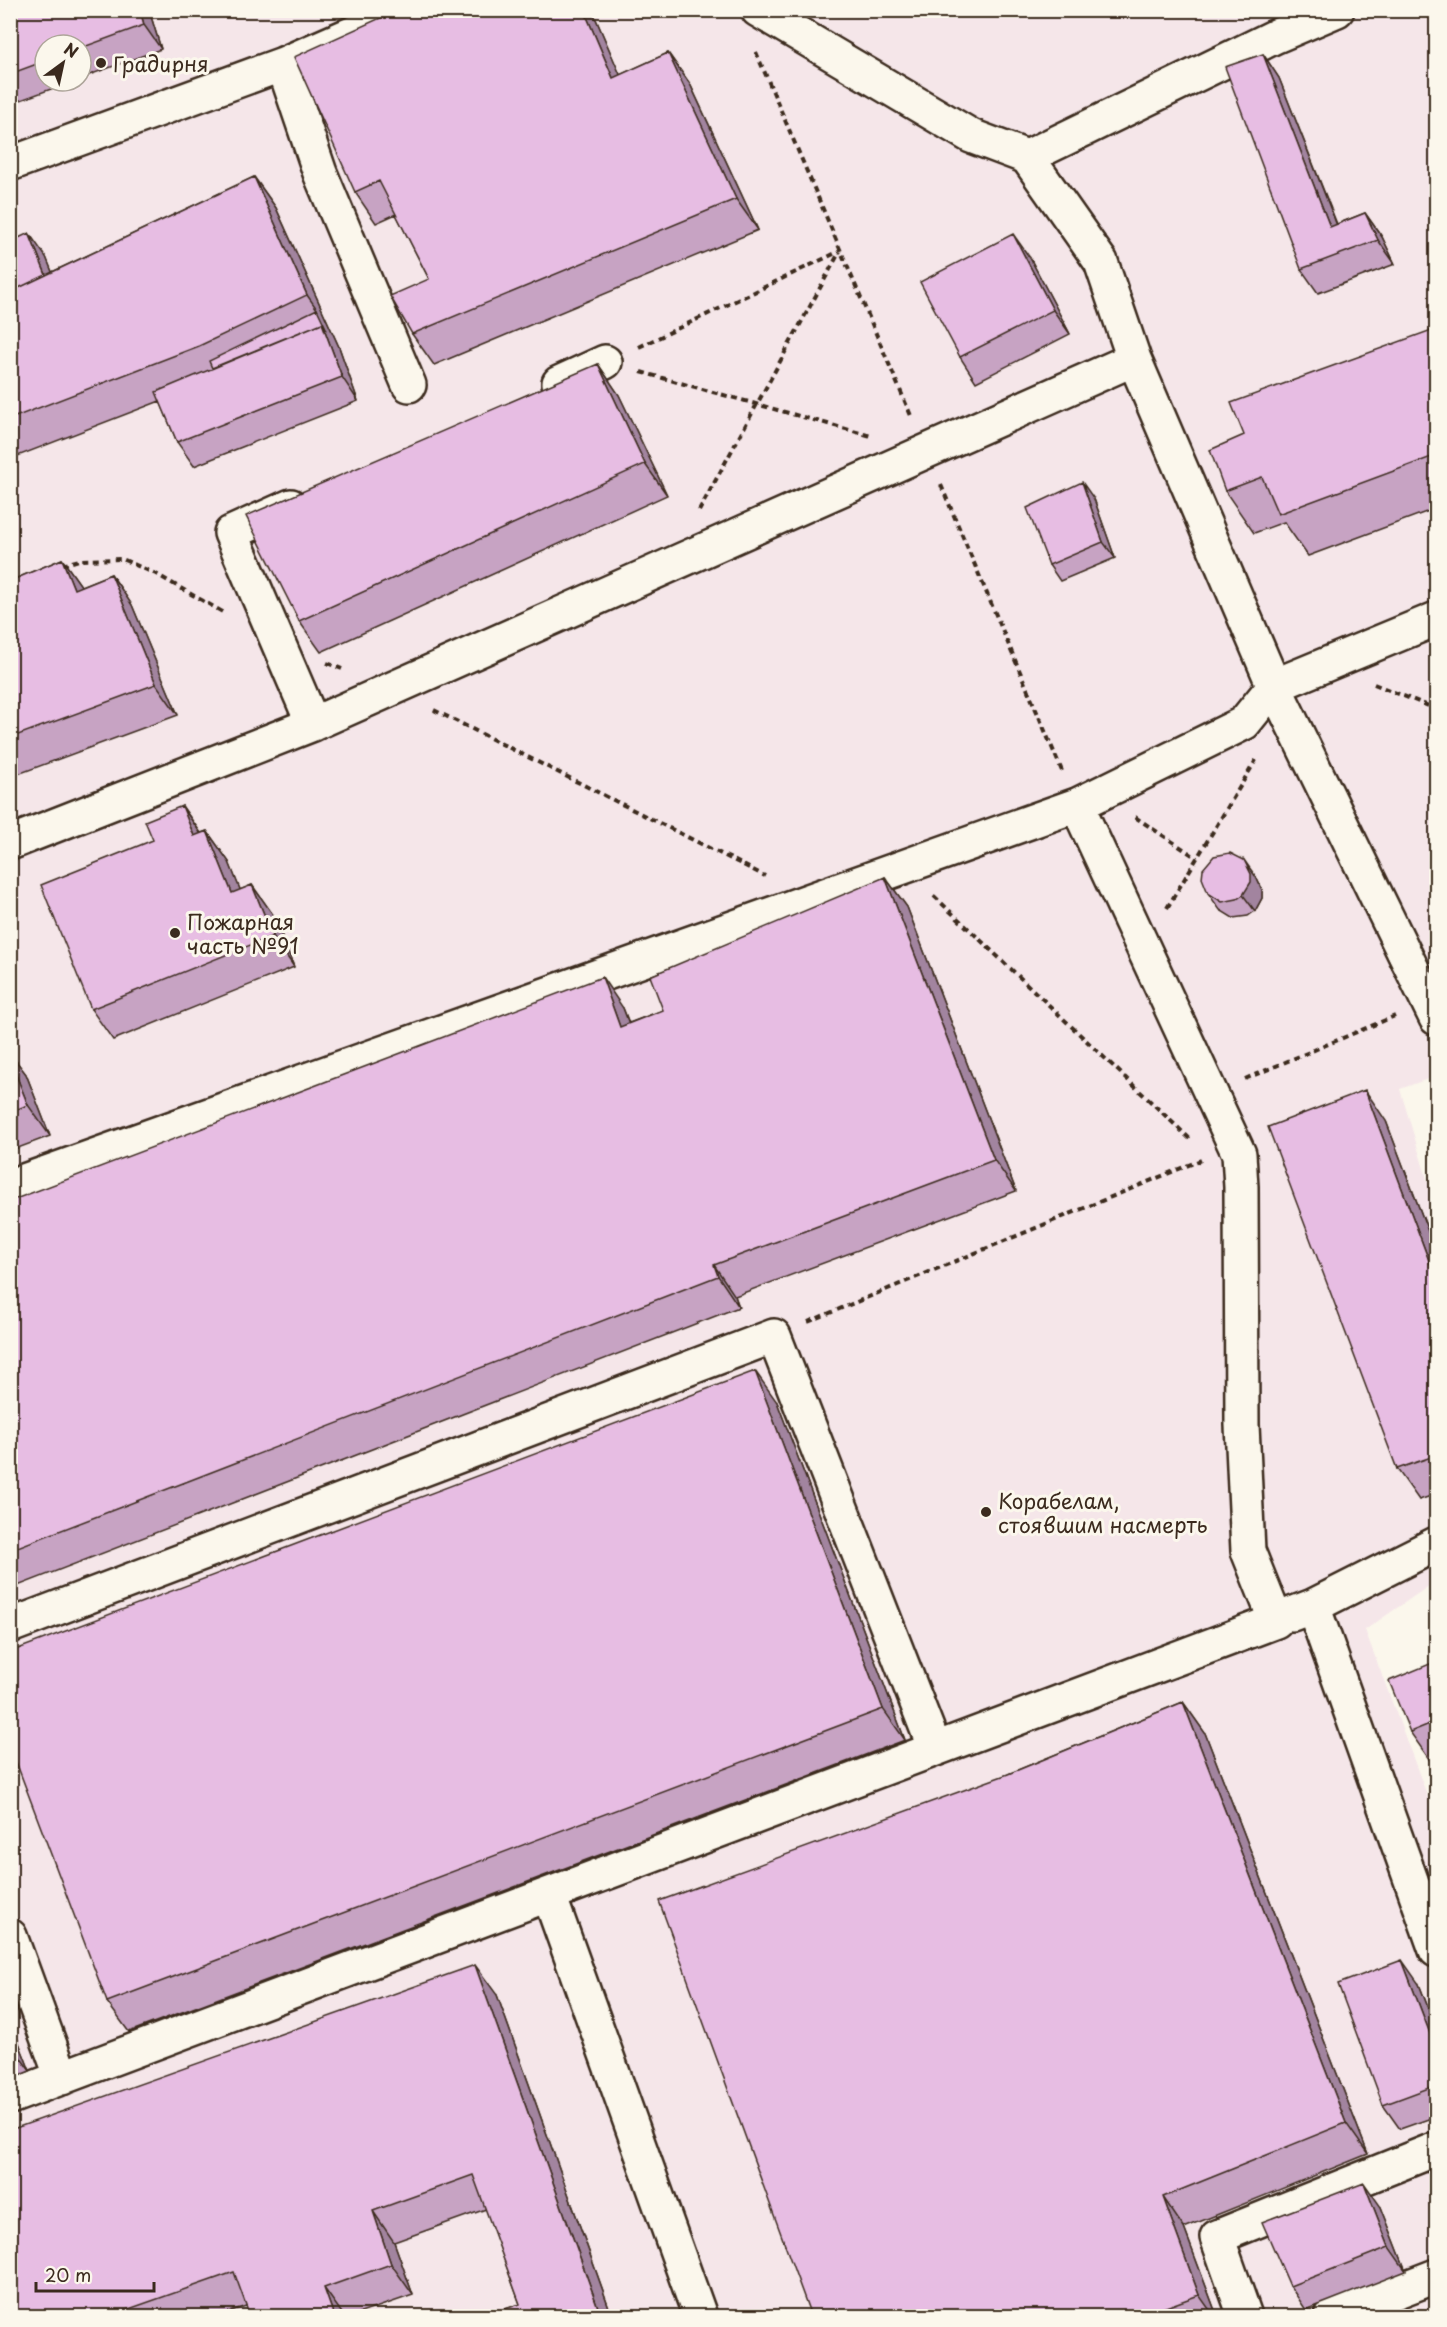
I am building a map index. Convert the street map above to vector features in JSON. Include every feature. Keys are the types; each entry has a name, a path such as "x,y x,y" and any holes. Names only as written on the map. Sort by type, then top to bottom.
{"lane":[{"path":"10,164 283,64 406,10"},
{"path":"758,10 971,136 1028,157 1101,262 1134,359 1280,699 1433,1010"},
{"path":"1028,157 1276,36 1336,10"},
{"path":"283,64 320,173 409,385"},
{"path":"10,843 313,724 1134,359"},
{"path":"530,396 605,362"},
{"path":"313,724 231,533 317,494"},
{"path":"10,1186 1088,800 1244,723 1326,665 1437,619"},
{"path":"1088,800 1143,947 1239,1154 1242,1425 1248,1551 1276,1621"},
{"path":"10,1626 774,1336 935,1749"},
{"path":"10,2097 1276,1621 1313,1606 1437,1544"},
{"path":"1313,1606 1437,1950"},
{"path":"549,1894 700,2316"},
{"path":"10,1936 62,2078"},
{"path":"1245,2316 1217,2237 1437,2149"},
{"path":"1332,2316 1437,2276"}],"path":[{"path":"752,42 926,451 1088,800 1197,858"},
{"path":"605,362 841,251"},
{"path":"696,516 841,251"},
{"path":"605,362 926,451"},
{"path":"56,567 79,560 122,559 156,574 227,615"},
{"path":"278,643 392,689 811,900"},
{"path":"1326,665 1437,709"},
{"path":"1143,947 1197,858 1280,699"},
{"path":"903,867 1192,1141"},
{"path":"1211,1094 1433,1010"},
{"path":"774,1336 1209,1157 1241,1187"}],"shaded area":[{"path":"11,11 1436,11 1436,1076 1400,1089 1436,1209 1436,1581 1365,1630 1436,1819 1436,2316 11,2316"}],"building":[{"path":"140,10 144,25 93,44 93,33 33,33 33,65 10,74 10,11"},
{"path":"398,10 584,10 613,78 668,53 736,199 412,334 390,296 429,279 379,181 355,192 294,57"},
{"path":"1263,54 1330,227 1365,213 1378,240 1301,269 1225,67"},
{"path":"254,177 307,295 199,346 10,419 10,292"},
{"path":"29,233 46,275 10,292 10,242"},
{"path":"1013,234 1053,310 960,357 920,282"},
{"path":"317,309 327,330 322,323 212,368 209,361"},
{"path":"322,323 342,377 177,442 156,392"},
{"path":"1437,328 1437,455 1278,514 1262,477 1225,491 1210,450 1244,435 1231,403"},
{"path":"598,364 645,464 299,621 246,516"},
{"path":"1082,482 1103,542 1049,565 1027,508"},
{"path":"62,559 74,589 111,574 156,684 10,738 10,581"},
{"name":"Пожарная часть №91","path":"182,806 194,836 207,831 232,893 252,885 273,936 91,1009 41,885 153,840 145,821"},
{"path":"1230,853 1244,860 1251,874 1251,882 1243,895 1237,899 1222,902 1208,893 1202,878 1203,869 1214,856"},
{"path":"885,877 994,1160 714,1265 718,1276 10,1550 10,1201 602,977 620,1027 663,1010 650,976"},
{"path":"10,1060 28,1105 10,1112"},
{"path":"1365,1090 1437,1282 1437,1455 1397,1469 1268,1127"},
{"path":"755,1371 883,1709 107,2002 10,1746 10,1652"},
{"path":"1437,1661 1437,1721 1410,1732 1389,1681"},
{"path":"1183,1702 1346,2123 1163,2197 1199,2295 1141,2316 811,2316 659,1901 1008,1774"},
{"path":"1402,1960 1437,2052 1437,2085 1383,2105 1338,1984"},
{"path":"475,1965 601,2316 485,2316 520,2304 473,2175 373,2211 391,2264 324,2288 334,2316 250,2316 234,2272 109,2316 10,2316 10,2130"},
{"path":"1364,2183 1389,2247 1290,2286 1262,2222"}],"place":[{"name":"Градирня","path":"101,63"},
{"name":"Пожарная часть №91","path":"175,933"},
{"name":"Корабелам, стоявшим насмерть","path":"986,1512"}]}
